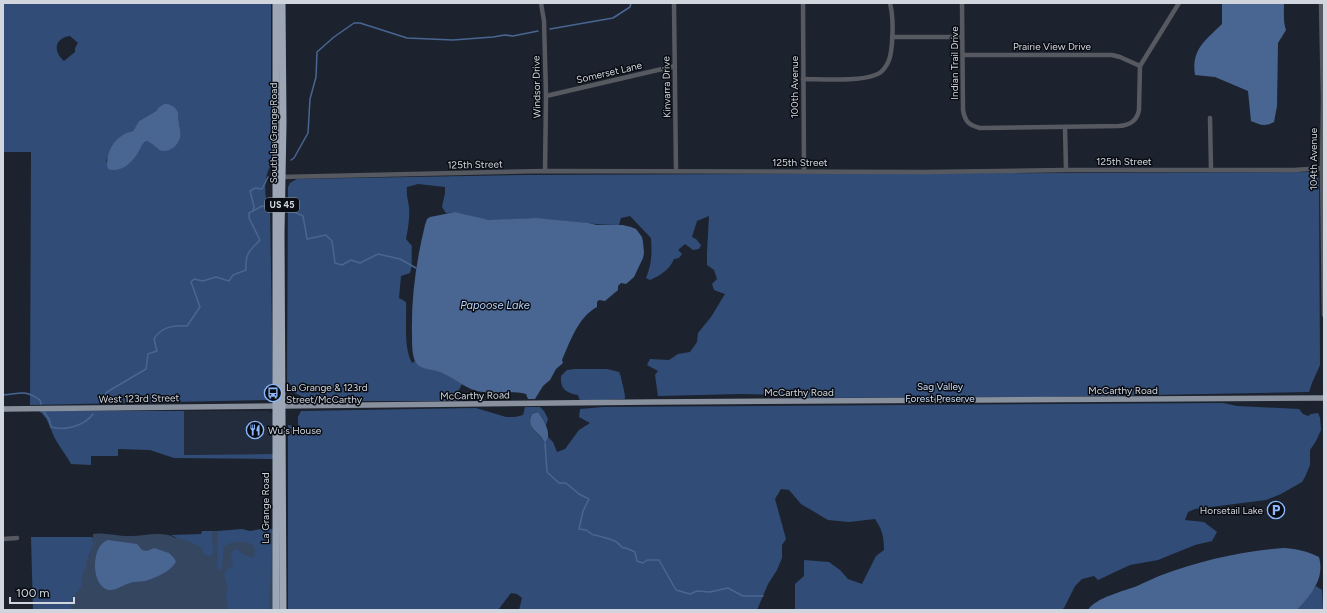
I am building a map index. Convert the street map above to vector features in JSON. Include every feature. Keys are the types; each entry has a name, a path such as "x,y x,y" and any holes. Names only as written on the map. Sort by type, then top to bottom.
{"highway":[{"name":"South La Grange Road","path":"276,3 283,406"},
{"name":"South La Grange Road","path":"275,406 282,3"},
{"name":"La Grange Road","path":"275,406 276,610"},
{"name":"La Grange Road","path":"283,406 283,610"}],"main road":[{"name":"McCarthy Road","path":"275,406 1324,398"},
{"name":"West 123rd Street","path":"3,409 275,406"}],"street":[{"name":"Windsor Drive","path":"541,3 544,21 546,96 545,171"},
{"name":"Kinvarra Drive","path":"674,3 676,171"},
{"name":"100th Avenue","path":"803,3 804,171"},
{"path":"803,80 859,79 872,77 881,73 891,56 892,37 890,3"},
{"name":"Indian Trail Drive","path":"962,3 963,110 967,123 980,128 1065,127"},
{"path":"1066,170 1065,127 1126,125 1133,122 1138,116 1140,66 1179,3"},
{"name":"104th Avenue","path":"1322,3 1324,315"},
{"path":"892,37 962,37"},
{"name":"Prairie View Drive","path":"963,55 1112,55 1140,66"},
{"name":"Somerset Lane","path":"546,96 675,66"},
{"path":"1210,118 1210,169"},
{"name":"125th Street","path":"279,177 545,171 934,172 1210,169 1294,170 1323,168"},
{"path":"3,539 16,538"}],"shaded area":[{"path":"184,411 268,411 274,416 273,454 184,455"},
{"path":"271,529 275,529 281,610 33,610 93,537 93,534 100,533 133,536 164,534 175,538 212,538 212,531 217,531 217,538 267,536 271,533"}],"green space":[{"path":"3,3 271,3 271,165 267,175 265,193 270,209 273,392 271,397 268,400 30,405 31,152 3,152","holes":["70,36 78,43 75,48 75,52 64,61 58,54 57,46 61,39","164,104 178,114 180,127 158,149 151,142 146,141 130,163 106,162 110,152 119,139 128,132 133,131 139,121 156,111"]},
{"name":"Sag Valley Forest Preserve","path":"1313,172 1319,180 1320,365 1309,392 1045,397 801,398 789,395 740,394 658,396 655,375 658,371 647,365 650,359 669,360 678,354 690,352 697,342 698,333 711,317 725,294 714,290 712,284 717,279 714,270 707,265 709,216 697,221 692,237 701,245 699,249 693,250 685,244 678,250 682,254 679,258 674,259 664,272 650,280 646,278 651,258 651,238 630,216 621,218 619,225 537,219 485,220 458,213 446,213 442,207 445,187 418,184 407,187 409,215 406,239 412,246 412,263 410,273 401,276 399,298 406,302 407,349 412,363 415,361 419,365 445,374 462,384 458,392 458,401 303,401 301,396 293,392 291,385 287,382 288,187 290,183 297,179 526,175"},
{"path":"607,369 619,372 625,399 580,401 578,395 565,390 561,380 561,376 567,370"},
{"path":"1223,403 1237,406 1299,409 1303,414 1308,416 1318,413 1321,430 1310,450 1310,465 1302,482 1281,494 1266,500 1195,509 1188,512 1185,520 1204,522 1217,532 1212,541 1195,545 1158,560 1130,565 1098,580 1094,576 1082,579 1075,586 1064,608 1061,610 795,610 795,584 804,576 804,560 829,562 840,570 848,579 862,584 876,556 884,550 884,541 881,530 875,519 849,522 828,520 801,504 789,490 781,489 775,499 786,539 782,545 782,558 777,570 768,584 757,610 519,610 522,598 517,594 511,593 498,610 288,610 288,425 293,426 295,433 298,435 298,417 301,411 476,408 506,417 515,417 523,415 525,407 540,407 548,419 546,425 538,412 532,414 530,419 531,426 545,443 548,437 553,442 557,452 565,449 579,430 590,423 579,417 580,409 603,407"},
{"path":"39,411 184,411 184,455 273,454 273,459 174,458 150,450 118,449 118,456 91,456 91,465 71,464 55,438 50,425 43,414"},
{"path":"267,528 271,529 271,533 267,536 272,545 269,610 228,610 226,594 228,590 224,575 227,569 233,566 231,553 237,549 247,556 254,557 255,550 253,545 246,542 227,544 224,546 221,570 218,569 217,531 242,529 250,531"},
{"path":"202,531 212,531 213,553 210,556 205,555 200,546 171,535 201,534"},
{"path":"31,537 92,537 93,544 86,562 86,568 83,572 81,587 73,597 71,606 72,610 33,610"},
{"path":"1316,586 1322,590 1323,610 1297,610"}],"water":[{"path":"1222,3 1284,3 1284,20 1286,30 1278,43 1277,106 1274,122 1271,124 1262,125 1251,121 1248,91 1215,77 1195,75 1195,58 1201,46 1205,40 1222,24"},
{"path":"164,104 172,106 178,113 180,133 178,143 173,148 161,151 146,141 130,163 126,166 118,170 108,169 108,157 117,140 121,136 133,131 139,121 156,111"},
{"name":"Papoose Lake","path":"455,212 489,220 536,218 597,225 623,225 636,229 642,237 644,253 643,258 634,277 626,284 621,283 618,286 618,290 605,301 599,300 597,302 597,307 590,311 575,330 562,360 563,363 556,369 550,380 543,386 535,399 528,399 526,394 520,393 489,393 477,391 466,387 447,375 419,366 415,361 412,342 413,294 425,225 427,219 430,217"},
{"path":"538,412 544,420 548,431 548,437 545,443 530,423 532,414"},
{"path":"108,540 137,544 142,550 147,551 154,548 169,553 176,562 171,568 153,578 145,581 132,582 114,590 107,590 100,584 97,577 95,562 99,548"},
{"path":"1285,548 1310,553 1319,557 1320,572 1316,586 1297,610 1088,610 1103,598 1137,586 1159,576 1190,566 1237,554"}],"waterway":[{"path":"550,29 613,18 630,7 631,3"},
{"path":"291,160 294,158 308,133 310,99 316,77 317,52 334,37 354,23 360,23 407,38 453,40 505,35 513,36 538,31"},
{"path":"253,211 254,206 250,191 255,188 262,189 268,177"},
{"path":"100,402 107,392 146,369 148,354 157,351 154,339 160,332 164,329 172,327 187,326 200,307 191,282 194,279 203,281 216,277 229,281 233,275 246,270 248,253 260,240 249,218 249,213 262,206 269,207"},
{"path":"291,210 303,216 307,239 326,235 332,241 335,263 342,265 351,260 360,263 378,254 400,259 416,268"},
{"path":"3,395 26,393 40,400 41,404"},
{"path":"44,412 49,419 51,427 56,428 68,428 85,422 93,414"},
{"path":"545,443 547,472 559,483 566,483 579,494 589,499 583,511 579,529 586,530 593,535 614,541 623,548 635,552 637,561 643,563 647,560 659,560 676,590 690,594 697,591 710,592 728,588 743,596 763,596"}],"place":[{"name":"La Grange & 123rd Street/McCarthy","path":"273,393"},
{"name":"Wu's House","path":"255,430"},
{"name":"Horsetail Lake","path":"1276,510"}]}
